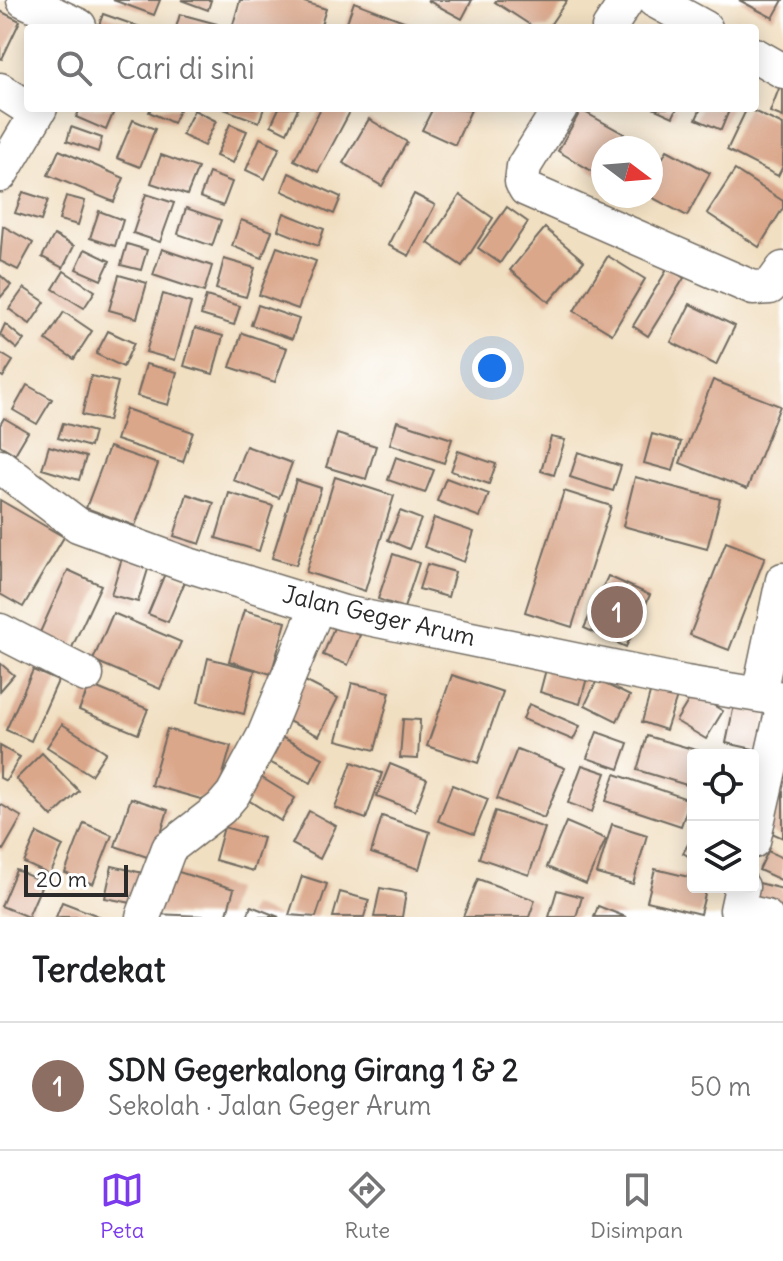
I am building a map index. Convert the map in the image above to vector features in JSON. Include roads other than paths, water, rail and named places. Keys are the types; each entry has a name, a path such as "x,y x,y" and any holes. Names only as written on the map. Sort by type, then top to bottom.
{"street":[{"path":"24,0 82,18"},
{"path":"612,24 627,0"},
{"path":"654,0 698,24"},
{"path":"759,57 783,71"},
{"path":"0,90 24,104"},
{"path":"0,175 32,112"},
{"path":"558,112 524,166 522,182 526,189 753,288 770,287 783,269"},
{"name":"Jalan Geger Arum","path":"0,466 78,525 185,564 318,605 775,700"},
{"path":"756,821 775,700 783,580"},
{"path":"143,917 169,848 221,808 233,794 264,736 318,605"},
{"path":"0,631 86,675"}],"place":[{"name":"SDN Gegerkalong Girang 1 & 2","path":"617,612"}]}
